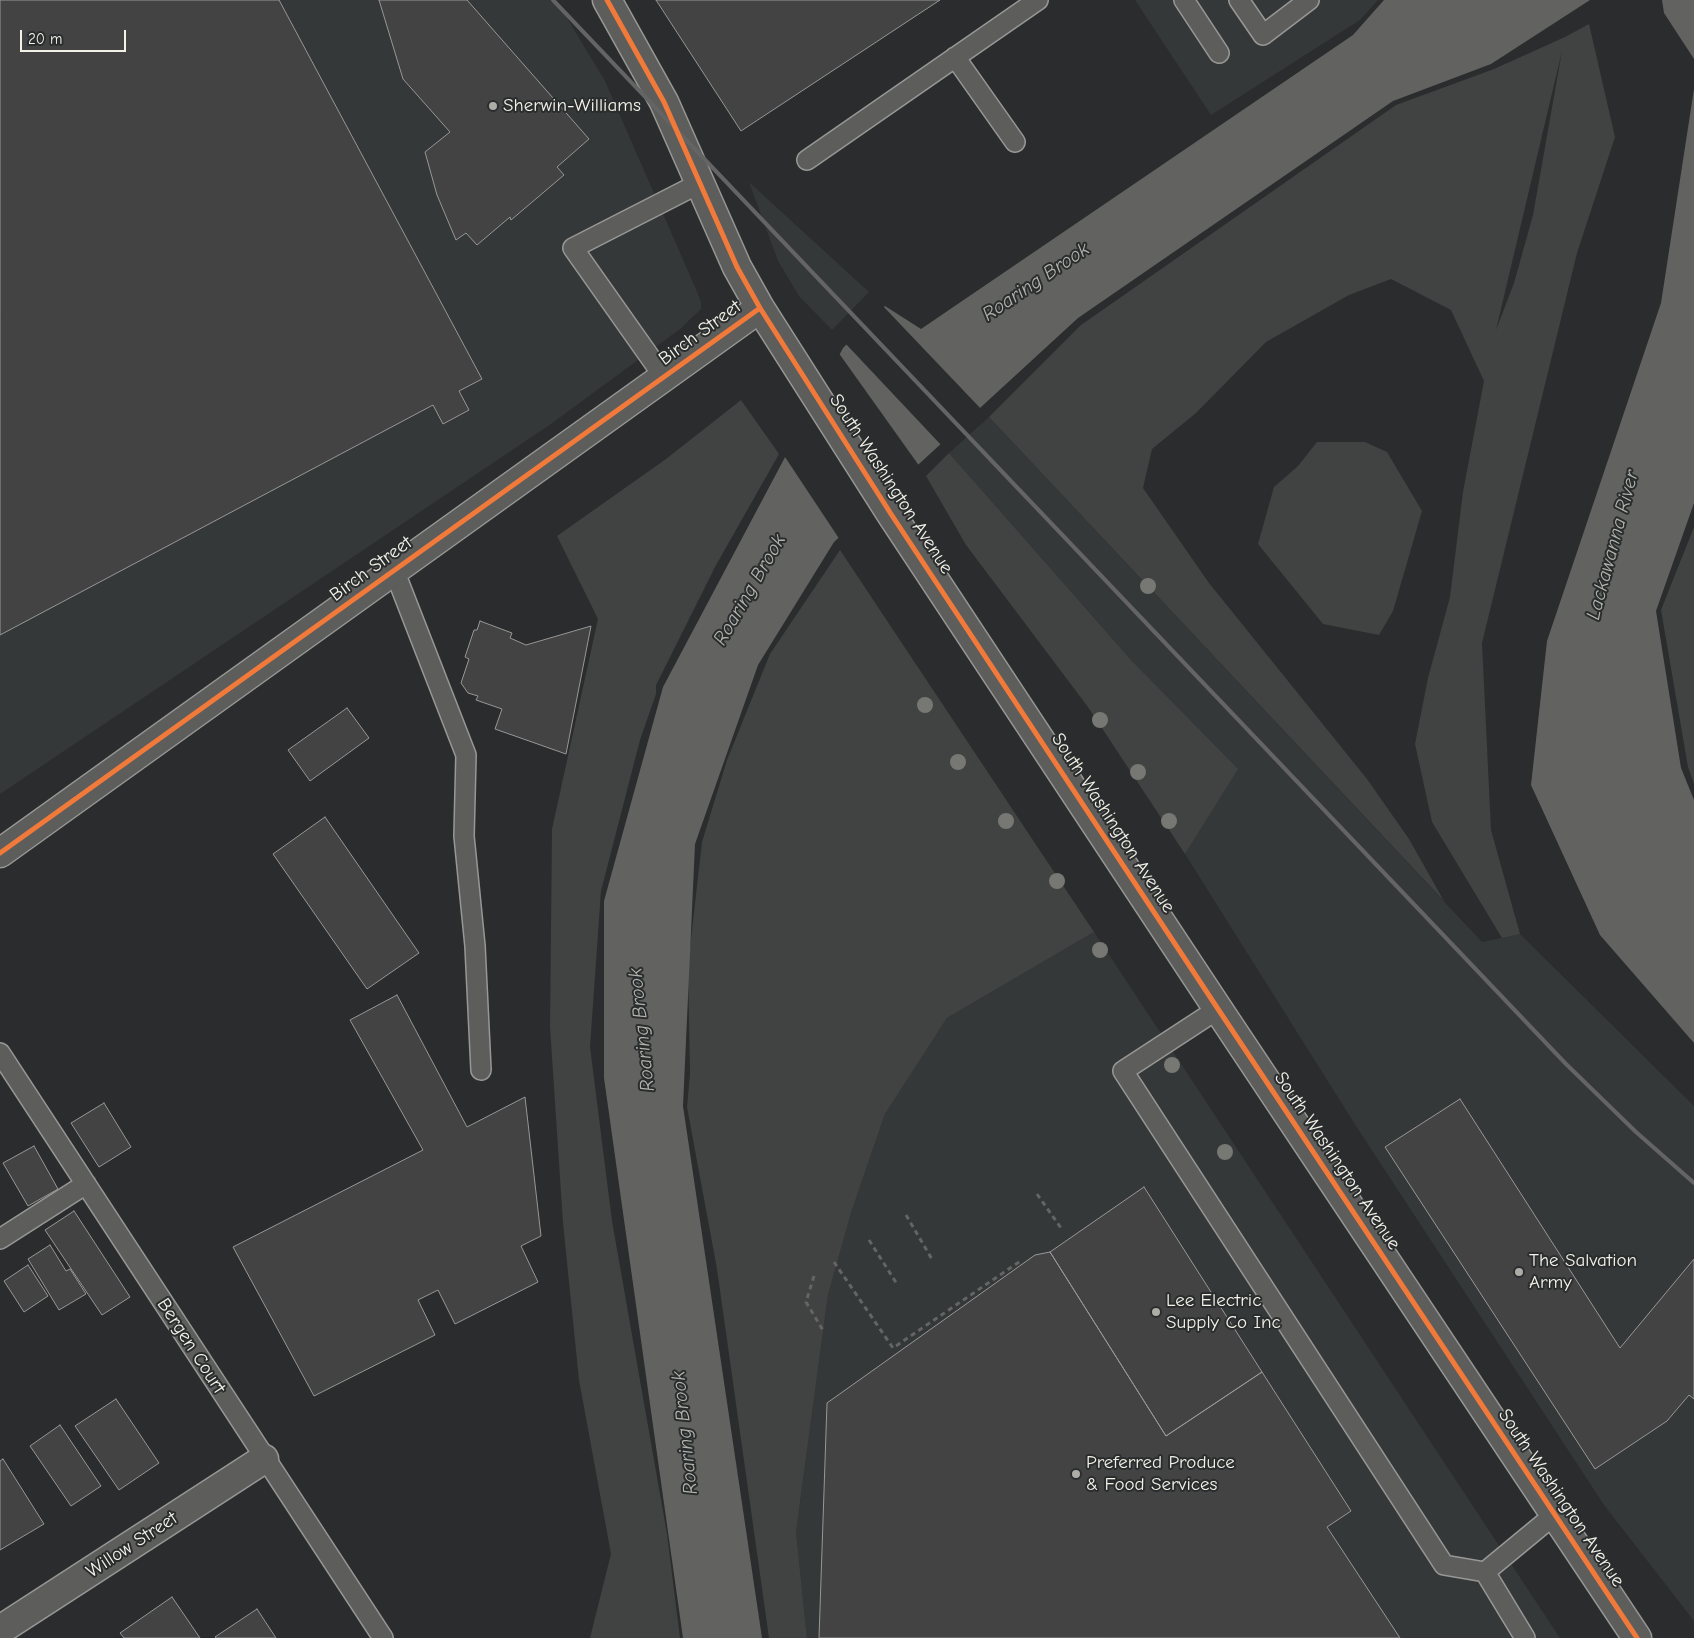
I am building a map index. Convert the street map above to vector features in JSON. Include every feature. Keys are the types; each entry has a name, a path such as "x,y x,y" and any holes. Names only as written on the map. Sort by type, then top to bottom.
{"street":[{"name":"South Washington Avenue","path":"607,0 664,102 737,267 760,308 891,514 1637,1638"},
{"name":"Birch Street","path":"0,853 760,308"},
{"name":"Willow Street","path":"0,1630 264,1459"}],"lane":[{"path":"807,160 1038,0"},
{"path":"1184,0 1219,53"},
{"path":"1239,0 1263,35 1309,0"},
{"path":"955,57 1015,142"},
{"path":"664,377 573,248 700,183"},
{"path":"394,570 466,755 464,836 475,946 481,1070"},
{"path":"1218,1009 1123,1071 1444,1565 1485,1572 1525,1638"},
{"name":"Bergen Court","path":"0,1053 264,1459 383,1638"},
{"path":"0,1239 86,1184"},
{"path":"1485,1572 1554,1515"}],"path":[{"path":"1038,1194 1061,1228"},
{"path":"906,1215 933,1261"},
{"path":"869,1240 897,1284"},
{"path":"834,1262 893,1348 1022,1260"},
{"path":"814,1276 806,1302 824,1332"}],"shaded area":[{"path":"0,0 556,0 605,81 695,287 701,302 701,309 680,329 551,424 0,794"},
{"path":"1135,0 1378,0 1360,20 1211,115"},
{"path":"1589,24 1615,137 1577,253 1482,643 1491,830 1520,934 1502,938 1432,822 1415,744 1428,678 1450,597 1463,492 1484,381 1451,310 1391,279 1349,295 1266,342 1196,413 1152,449 1143,488 1209,583 1367,779 1409,839 1444,901 989,417 1081,325 1396,105 1494,69","holes":["1562,51 1533,215 1514,283 1496,330"]},
{"path":"749,182 869,292 832,330 799,296 778,261"},
{"path":"741,400 779,454 715,567 656,685 656,694 640,740 601,891 590,1047 612,1221 667,1534 680,1638 590,1638 611,1554 579,1380 563,1223 550,1027 552,829 598,619 557,536 666,459"},
{"path":"989,417 1482,942 1520,934 1694,1106 1694,1621 1604,1505 1356,1126 1185,854 1237,769 1132,661 949,453"},
{"path":"1317,442 1365,442 1387,452 1422,511 1393,611 1379,635 1323,624 1258,544 1274,487 1298,466"},
{"path":"949,453 1132,661 1238,769 1185,854 1088,707 966,545 926,476"},
{"path":"1694,527 1694,784 1688,767 1661,610"},
{"path":"840,550 1094,932 947,1018 885,1114 851,1213 828,1295 796,1532 807,1638 769,1638 717,1269 687,1107 690,1074 688,965 702,842 727,760 770,654"},
{"path":"1094,932 1560,1638 807,1638 796,1532 828,1295 851,1213 885,1114 947,1018"}],"water":[{"name":"Roaring Brook","path":"1384,0 1590,0 1491,64 1393,101 1078,318 834,542 758,665 695,844 683,1106 762,1638 683,1638 604,1078 604,901 663,687 843,348 885,306 921,329 1353,35"},
{"path":"1662,0 1694,0 1694,59 1664,13"},
{"name":"Lackawanna River","path":"1694,89 1694,503 1656,611 1681,768 1694,800 1694,1043 1600,935 1531,785 1547,641 1661,303"}],"pier":[{"path":"882,305 982,410 942,446 845,343"},
{"path":"838,352 920,467 840,540 783,454"}],"building":[{"path":"0,0 279,0 482,379 459,391 469,410 443,424 433,405 0,635"},
{"name":"Sherwin-Williams","path":"379,0 467,0 589,139 557,167 564,175 511,220 510,217 477,245 466,233 456,240 437,195 425,152 450,132 403,79"},
{"path":"656,0 940,0 741,131"},
{"path":"480,621 512,633 510,638 526,645 591,626 566,754 495,729 502,709 476,700 478,696 468,693 461,683 469,659 465,657 474,630 477,630"},
{"path":"347,708 369,738 310,781 288,750"},
{"path":"325,817 419,953 367,989 273,854"},
{"path":"397,995 467,1127 525,1097 541,1236 521,1246 538,1282 455,1324 438,1290 418,1300 435,1335 314,1396 233,1247 423,1150 350,1020"},
{"name":"The Salvation Army","path":"1460,1099 1620,1348 1694,1259 1694,1399 1689,1395 1667,1421 1595,1469 1385,1147"},
{"path":"104,1103 131,1147 99,1167 71,1123"},
{"path":"34,1146 58,1189 28,1206 3,1163"},
{"name":"Lee Electric Supply Co Inc","path":"1144,1187 1262,1372 1166,1436 1050,1252"},
{"path":"74,1211 130,1297 102,1315 45,1230"},
{"path":"50,1245 66,1271 70,1269 86,1294 59,1310 28,1259"},
{"name":"Preferred Produce & Food Services","path":"1050,1252 1166,1436 1262,1372 1351,1511 1327,1527 1400,1638 819,1638 827,1403 1035,1255"},
{"path":"28,1265 48,1296 24,1312 4,1281"},
{"path":"116,1399 159,1463 119,1490 75,1426"},
{"path":"60,1425 101,1486 71,1506 30,1446"},
{"path":"3,1459 44,1524 0,1550 0,1461"},
{"path":"172,1597 200,1638 124,1638 120,1633"},
{"path":"257,1609 276,1638 215,1637"}],"railway":[{"path":"553,0 1566,1064 1636,1132 1694,1183"}],"cycle path":[{"path":"607,0 664,102 737,267 760,308 891,514 1637,1638"},
{"path":"0,853 760,308"}],"place":[{"name":"Sherwin-Williams","path":"493,106"},
{"name":"The Salvation Army","path":"1519,1272"},
{"name":"Lee Electric Supply Co Inc","path":"1156,1312"},
{"name":"Preferred Produce & Food Services","path":"1076,1474"}]}
